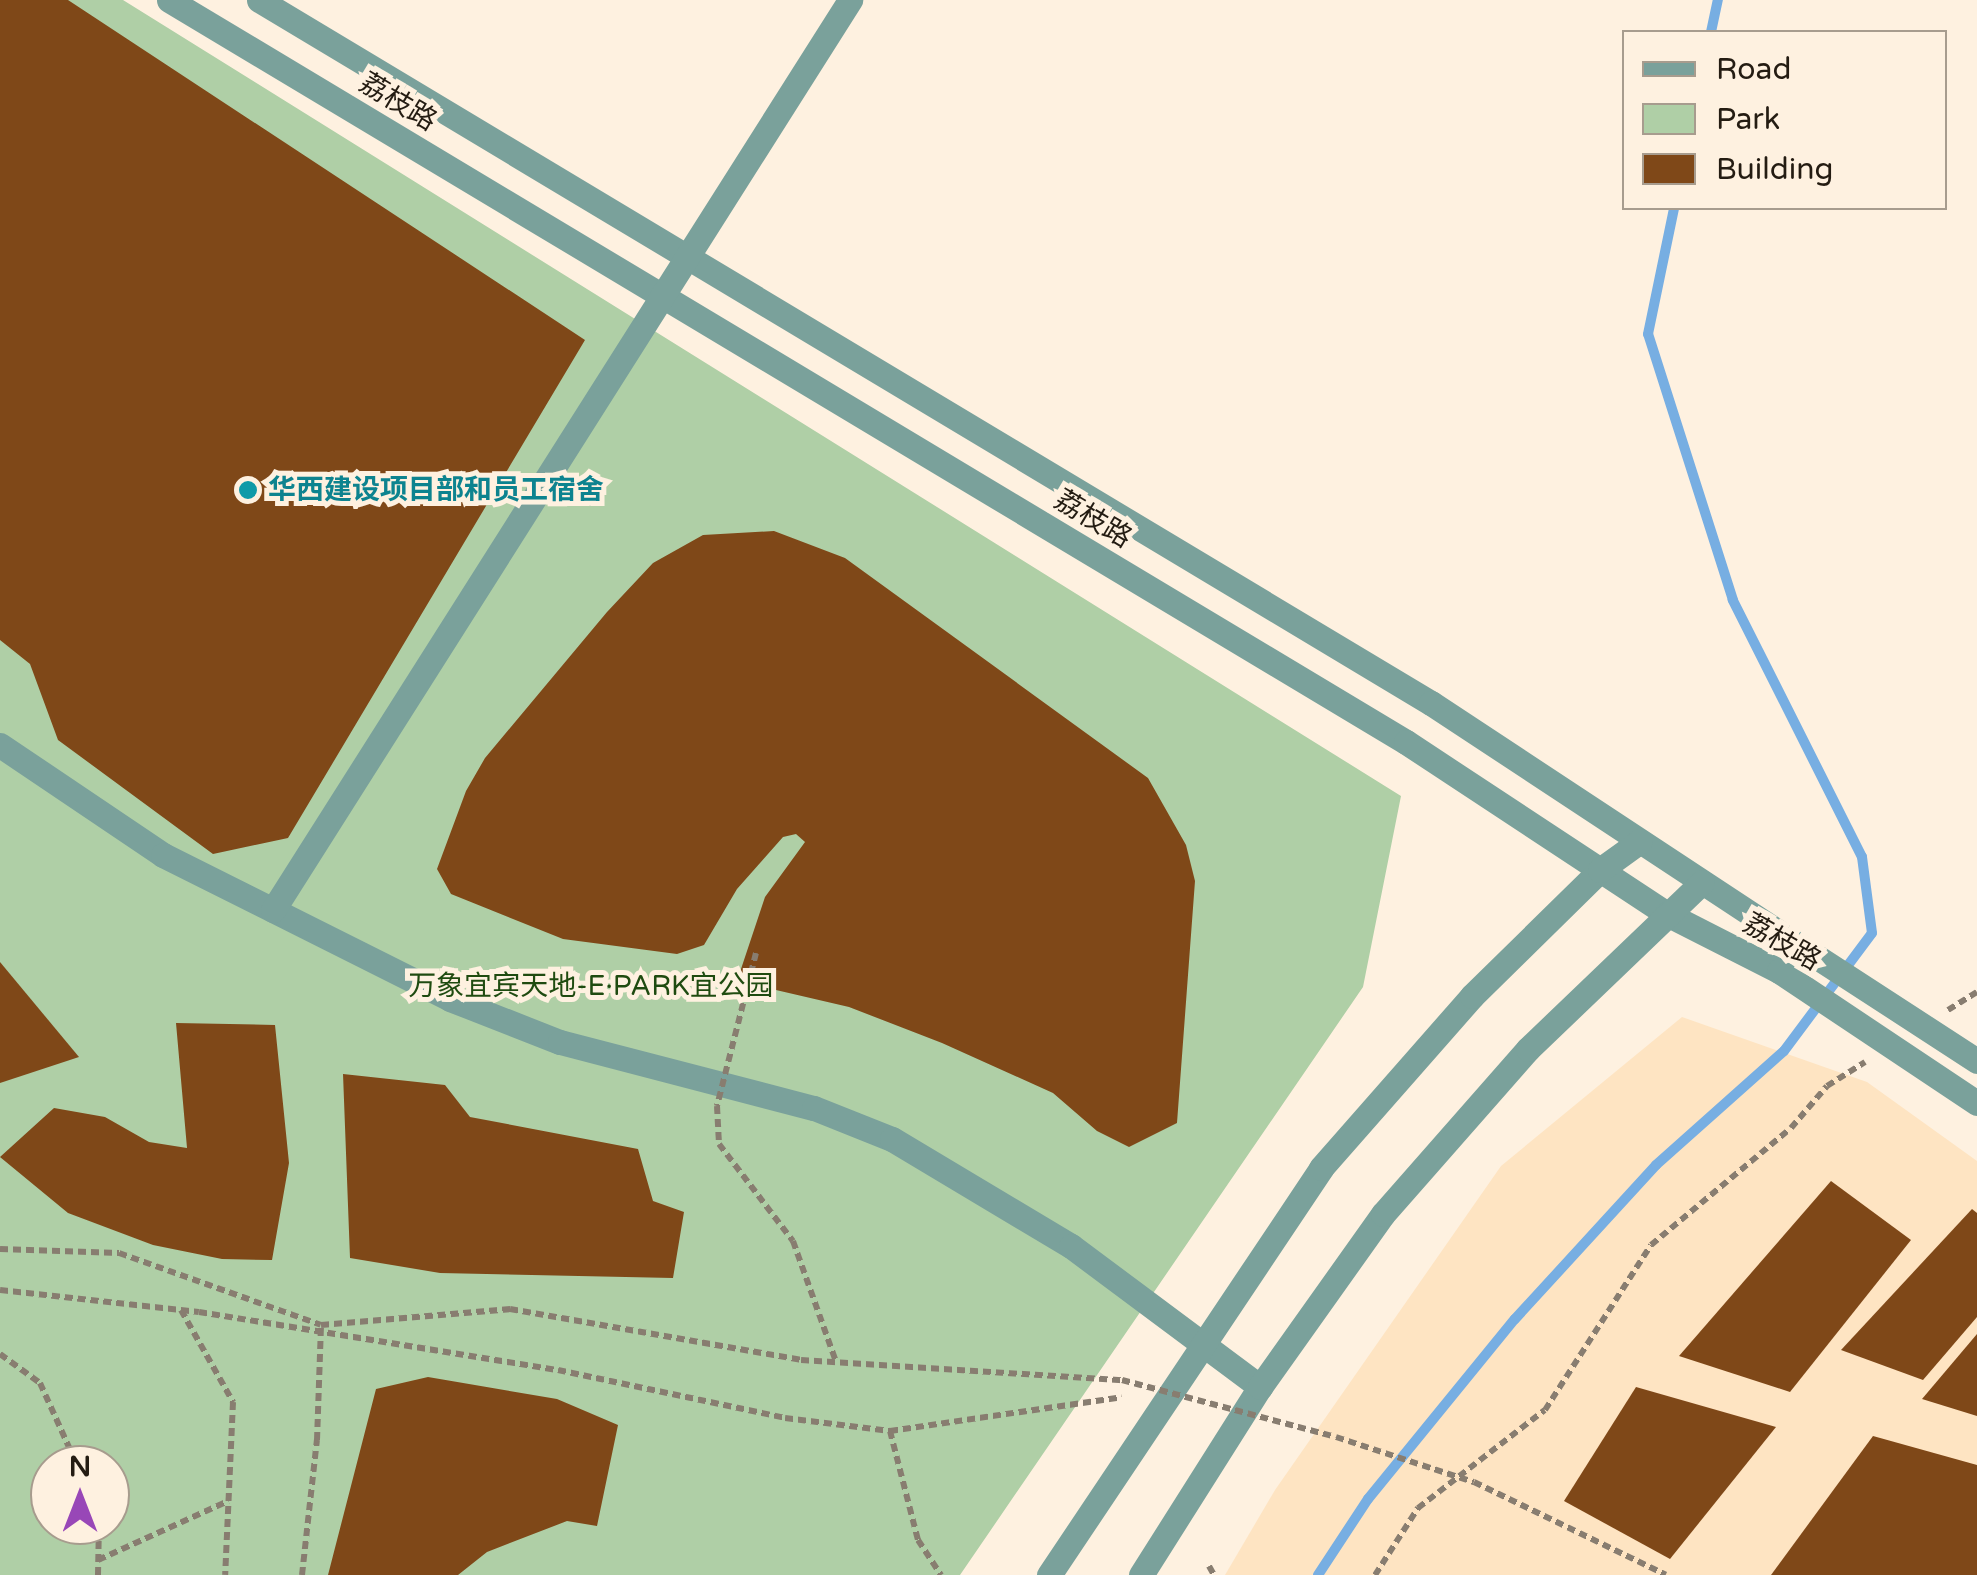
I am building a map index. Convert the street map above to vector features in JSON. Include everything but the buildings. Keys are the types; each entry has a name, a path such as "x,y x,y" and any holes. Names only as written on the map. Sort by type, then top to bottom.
{"street":[{"name":"荔枝路","path":"169,0 1406,742 1667,914 1779,972 1977,1103"},
{"name":"荔枝路","path":"259,0 1432,703 1977,1061"},
{"path":"274,910 691,259 850,0"},
{"path":"0,746 162,855 450,999 560,1042 814,1108 892,1139 1071,1246 1260,1387"},
{"path":"1049,1575 1201,1341 1321,1168 1402,1072 1600,870 1640,841"},
{"path":"1141,1575 1260,1387 1382,1214 1460,1122 1702,882"}],"path":[{"path":"756,952 717,1106 720,1144 793,1241 836,1362"},
{"path":"1944,1013 1977,992"},
{"path":"1375,1575 1418,1508 1545,1410 1651,1245 1791,1128 1827,1086 1877,1055"},
{"path":"0,1249 119,1253 321,1325 510,1309 697,1345 836,1362 1122,1380 1221,1404 1474,1482 1666,1575"},
{"path":"0,1290 180,1309 558,1370 786,1418 890,1430 1122,1397"},
{"path":"180,1309 233,1402 225,1575"},
{"path":"302,1575 317,1440 321,1325"},
{"path":"0,1354 40,1383 67,1445"},
{"path":"890,1430 918,1540 941,1575"},
{"path":"98,1560 228,1502"},
{"path":"98,1545 98,1575"},
{"path":"1209,1566 1214,1575"}],"shaded area":[{"path":"1682,1017 1867,1082 1977,1161 1977,1575 1225,1575 1275,1490 1501,1166"}],"green space":[{"name":"万象宜宾天地-E·PARK宜公园","path":"0,0 123,0 1401,796 1363,987 960,1575 0,1575"}],"waterway":[{"path":"1711,30 1718,0"},
{"path":"1318,1575 1368,1499 1515,1319 1656,1165 1784,1051 1872,933 1862,857 1733,600 1648,334 1674,210"}],"place":[{"name":"华西建设项目部和员工宿舍","path":"248,490"}]}
